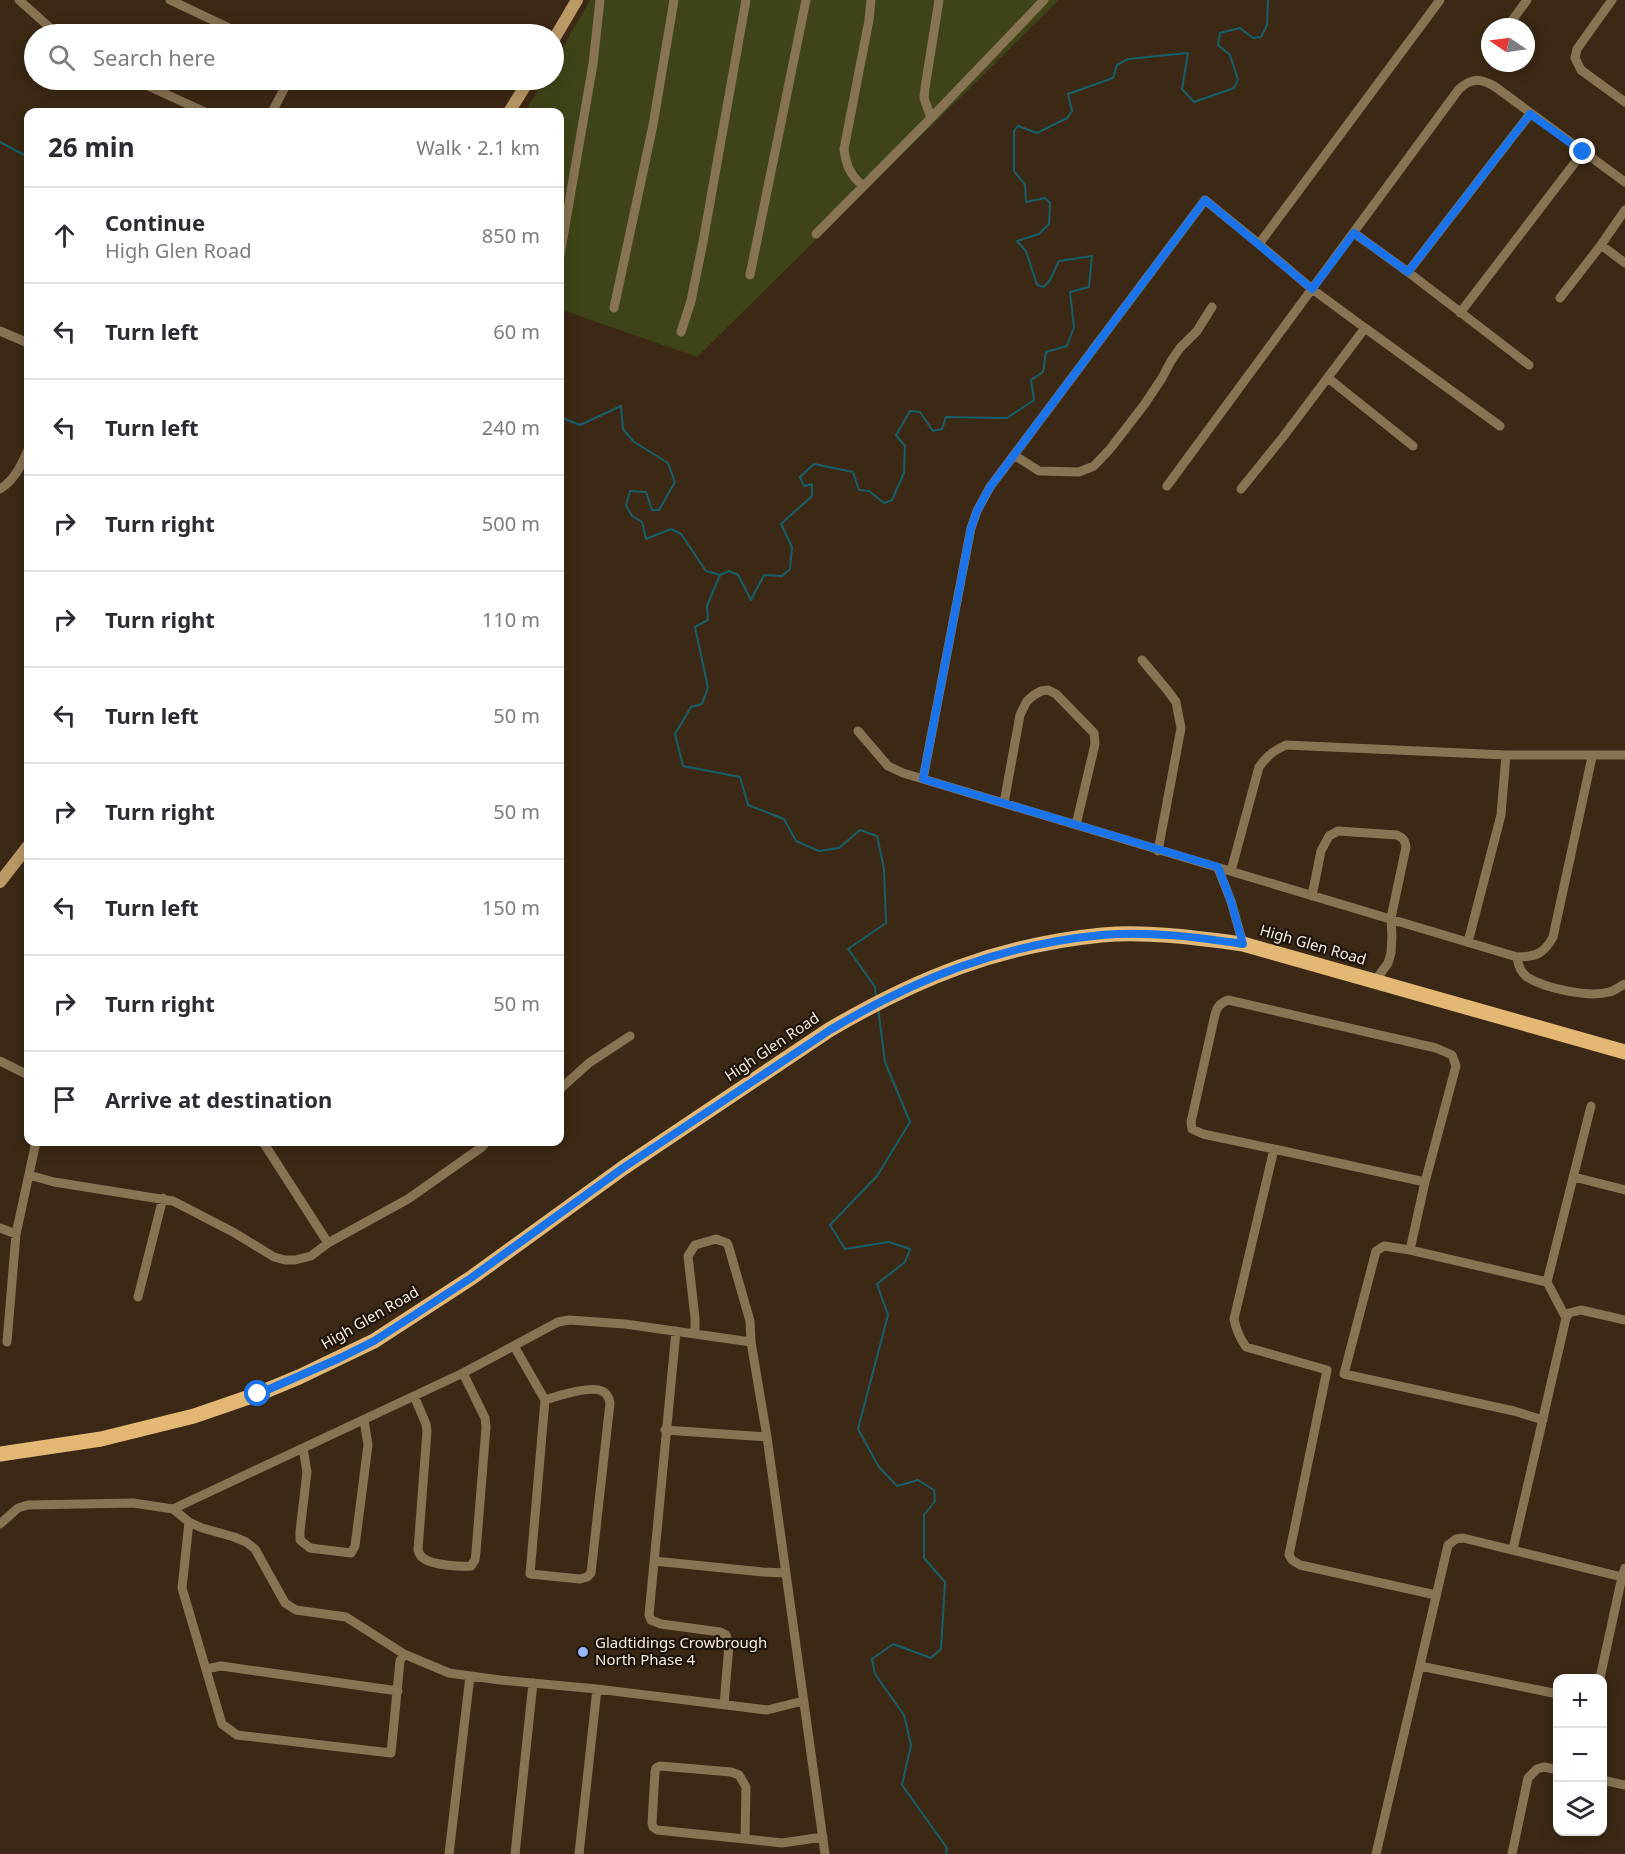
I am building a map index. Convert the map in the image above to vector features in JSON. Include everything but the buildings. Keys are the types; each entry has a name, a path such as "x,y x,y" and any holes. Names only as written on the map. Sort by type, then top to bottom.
{"main road":[{"name":"High Glen Road","path":"0,1454 101,1439 194,1416 299,1377 374,1341 471,1278 623,1168 830,1030 874,1004 926,979 996,954 1045,943 1104,935 1155,935 1243,944 1625,1052"}],"street":[{"path":"19,0 46,24"},
{"path":"170,0 190,4 225,24"},
{"path":"563,24 577,0"},
{"path":"564,232 593,64 600,0"},
{"path":"614,308 653,125 674,0"},
{"path":"681,332 691,301 703,242 746,0"},
{"path":"750,275 806,0"},
{"path":"863,186 848,169 844,149 871,0"},
{"path":"931,118 924,98 939,0"},
{"path":"816,234 1044,0"},
{"path":"1259,244 1440,0"},
{"path":"1514,18 1527,0"},
{"path":"1612,0 1577,49 1575,58 1581,70 1624,99"},
{"path":"1167,486 1459,89 1470,81 1476,79 1494,86 1625,182"},
{"path":"157,90 196,108"},
{"path":"274,108 283,90"},
{"path":"512,108 523,90"},
{"path":"1408,272 1530,114"},
{"path":"1460,313 1583,152"},
{"path":"923,779 971,528 977,511 990,487 1205,200 1312,289 1500,426"},
{"path":"1560,298 1625,210"},
{"path":"1354,233 1528,365"},
{"path":"1601,245 1625,263"},
{"path":"1014,455 1039,471 1079,472 1094,466 1144,405 1180,348 1197,331 1212,307"},
{"path":"1241,489 1365,328"},
{"path":"0,331 24,341"},
{"path":"1328,378 1413,447"},
{"path":"0,489 16,475 24,458"},
{"path":"1142,660 1176,702 1181,729 1158,850"},
{"path":"1004,803 1020,715 1027,701 1041,691 1048,690 1056,694 1095,733 1095,744 1077,825"},
{"path":"858,732 888,765 903,773 1517,957 1529,957 1539,953 1548,947 1553,938 1592,757"},
{"path":"1231,871 1259,767 1274,750 1286,746 1506,755 1592,757 1625,755"},
{"path":"1468,942 1501,814 1506,755"},
{"path":"1312,896 1321,850 1329,836 1338,831 1397,835 1405,841 1406,847 1391,918 1391,952 1388,963 1375,981"},
{"path":"0,882 24,851"},
{"path":"1218,867 1231,901 1243,944"},
{"path":"1517,957 1518,967 1526,976 1543,984 1589,994 1609,992 1625,984"},
{"path":"1410,1250 1425,1182 1456,1066 1452,1055 1436,1048 1228,1000 1220,1003 1216,1010 1191,1122 1192,1129 1203,1134 1425,1182"},
{"path":"564,1086 630,1036"},
{"path":"0,1061 24,1073"},
{"path":"1566,1318 1547,1282 1591,1106"},
{"path":"7,1342 16,1234 35,1146"},
{"path":"266,1146 328,1243"},
{"path":"29,1175 54,1182 173,1201 233,1232 274,1257 295,1260 311,1256 328,1243 408,1199 483,1146"},
{"path":"1274,1149 1234,1319 1235,1328 1246,1347 1327,1370 1514,1411 1543,1420"},
{"path":"1574,1177 1625,1190"},
{"path":"138,1297 163,1198"},
{"path":"0,1228 16,1234"},
{"path":"694,1334 695,1318 688,1256 695,1245 716,1239 727,1243 750,1321 751,1342 767,1437 825,1854"},
{"path":"1344,1374 1376,1251 1384,1246 1547,1282"},
{"path":"1513,1549 1566,1318 1569,1313 1581,1310 1625,1320"},
{"path":"173,1509 463,1373 558,1322 569,1320 625,1324 751,1342"},
{"path":"676,1331 648,1606 649,1615 651,1620 661,1624 720,1632 726,1635 728,1640 724,1705"},
{"path":"514,1346 545,1400 530,1574 580,1579 588,1577 591,1573 610,1403 606,1394 594,1389 545,1400"},
{"path":"1327,1370 1288,1555 1300,1565 1436,1595"},
{"path":"414,1396 427,1431 418,1550 425,1560 432,1563 471,1566 476,1552 486,1427 485,1418 463,1373"},
{"path":"303,1448 307,1472 300,1540 310,1548 351,1553 355,1546 368,1445 364,1420"},
{"path":"665,1430 767,1437"},
{"path":"0,1524 18,1508 28,1505 133,1503 173,1509 189,1522 202,1528 246,1542 255,1550 285,1603 296,1610 346,1617 404,1654 450,1673 767,1710 803,1701"},
{"path":"189,1522 182,1588 222,1724 237,1735 391,1753 400,1660 404,1654"},
{"path":"1376,1854 1450,1542 1463,1538 1623,1572 1601,1674"},
{"path":"654,1561 785,1573"},
{"path":"206,1669 221,1666 398,1691"},
{"path":"1420,1666 1553,1693"},
{"path":"449,1854 470,1676"},
{"path":"515,1854 533,1683"},
{"path":"579,1854 597,1689"},
{"path":"745,1839 746,1787 739,1776 731,1772 660,1766 656,1768 652,1823 657,1830 782,1843 823,1837"},
{"path":"1512,1854 1528,1778 1537,1769 1544,1767 1553,1769"},
{"path":"1607,1781 1625,1785"}],"green space":[{"path":"590,0 1059,0 697,357 564,310 564,108 527,108 538,90 564,90 564,46"}],"waterway":[{"path":"876,997 875,987 848,949 886,923 884,869 877,836 860,830 839,848 819,851 796,841 784,819 748,805 740,777 683,766 675,734 691,707 702,704 708,688 695,627 708,620 707,606 720,575 729,571 738,575 751,600 764,575 782,576 790,569 792,547 781,524 812,496 812,484 804,486 800,477 814,464 853,472 859,490 869,491 884,503 892,500 904,473 905,446 896,435 910,411 920,412 933,431 942,429 946,417 1007,418 1034,400 1031,380 1043,372 1046,352 1067,346 1074,327 1070,292 1089,287 1092,256 1059,261 1044,287 1037,285 1026,251 1017,241 1039,234 1049,224 1050,203 1045,198 1026,202 1025,185 1014,171 1014,131 1018,126 1037,133 1067,118 1072,111 1068,94 1113,78 1117,65 1128,59 1188,53 1182,89 1194,102 1234,88 1238,80 1230,55 1218,45 1220,33 1240,28 1253,38 1261,37 1267,25 1268,0"},
{"path":"0,142 24,155"},
{"path":"564,419 580,425 621,406 623,429 634,442 668,463 675,482 659,510 652,510 646,492 630,491 626,505 632,516 642,522 646,539 671,529 681,534 706,571 720,575"},
{"path":"878,1008 885,1062 910,1122 877,1176 830,1225 845,1249 889,1242 910,1249 905,1262 877,1284 888,1315 858,1429 879,1467 897,1486 918,1480 934,1490 935,1501 924,1515 924,1558 945,1582 941,1649 931,1658 893,1644 872,1659 875,1674 904,1715 911,1745 902,1785 947,1848 946,1854"}],"place":[{"name":"Gladtidings Crowbrough North Phase 4","path":"583,1652"}],"route":[{"path":"258,1394 374,1341 471,1278 623,1168 718,1106 766,1071 864,1010 926,979 996,954 1045,943 1104,935 1155,935 1243,944 1231,901 1218,867 923,779 971,528 977,511 990,487 1205,200 1312,289 1354,233 1408,272 1530,114 1583,152"}]}
